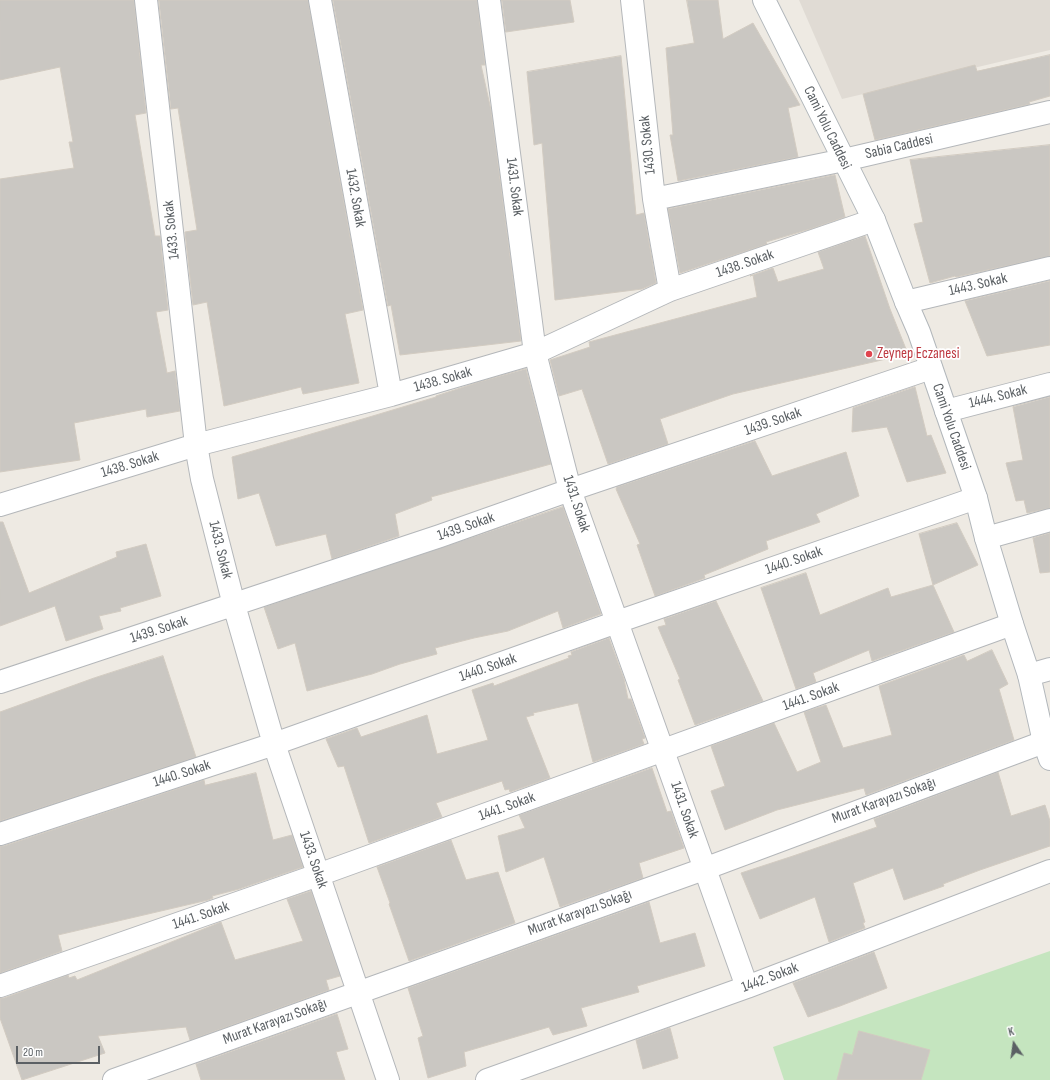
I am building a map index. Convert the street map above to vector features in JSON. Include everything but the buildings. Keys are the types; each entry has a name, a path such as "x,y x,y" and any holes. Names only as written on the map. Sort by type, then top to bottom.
{"street":[{"name":"1433. Sokak","path":"146,0 196,445 202,479 234,605 274,744 388,1080"},
{"name":"1432. Sokak","path":"320,0 391,395"},
{"name":"1431. Sokak","path":"489,0 536,353 570,490 747,987"},
{"name":"1430. Sokak","path":"632,0 654,199 670,290"},
{"name":"Cami Yolu Caddesi","path":"764,0 874,220 919,332 976,498 986,538 1029,675 1047,750"},
{"name":"Sabia Caddesi","path":"654,199 844,160 1050,112"},
{"name":"1438. Sokak","path":"0,505 196,445 391,395 536,353 670,290 874,220"},
{"name":"1443. Sokak","path":"906,302 1050,268"},
{"name":"1439. Sokak","path":"0,682 433,539 570,490 931,368"},
{"name":"1444. Sokak","path":"946,410 1050,384"},
{"name":"1440. Sokak","path":"0,834 274,744 617,622 976,498"},
{"path":"986,538 1050,520"},
{"name":"1441. Sokak","path":"0,986 318,875 1012,624"},
{"path":"1029,675 1050,669"},
{"name":"Murat Karayazı Sokağı","path":"114,1080 704,868 1047,750"},
{"name":"1442. Sokak","path":"487,1080 747,987 1050,871"}],"shaded area":[{"path":"799,0 1050,0 1050,50 842,99"}],"green space":[{"path":"1050,951 1050,1080 784,1080 773,1047"}],"place":[{"name":"Zeynep Eczanesi","path":"869,354"}]}
